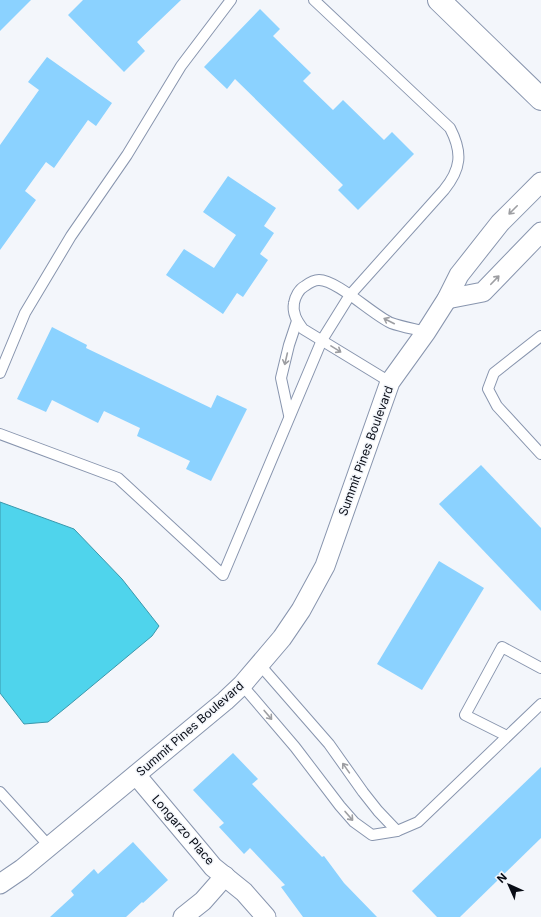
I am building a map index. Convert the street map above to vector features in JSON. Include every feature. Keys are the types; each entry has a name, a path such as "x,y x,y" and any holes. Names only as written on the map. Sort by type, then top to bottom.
{"street":[{"path":"439,0 541,100"},
{"name":"Summit Pines Boulevard","path":"0,884 22,869 50,846 242,685 282,638 301,610 325,566 390,382 426,332 447,299 459,275 500,223 541,182"},
{"path":"447,299 483,292 541,232"},
{"name":"Longarzo Place","path":"136,775 204,856 244,892 266,917"},
{"path":"183,917 203,901 225,876"}],"lane":[{"path":"0,373 25,313 71,236 127,155 181,66 231,0"},
{"path":"0,434 118,478 223,575 289,415 322,340 350,296 452,180 458,167 459,154 457,140 450,128 314,0"},
{"path":"390,382 303,328 297,321 294,312 294,303 297,294 302,287 311,282 320,280 332,285 390,322 426,332"},
{"path":"289,415 281,378 289,345 297,321"},
{"path":"541,336 494,373 488,389 497,406 541,454"},
{"path":"507,736 464,714 502,647 541,668"},
{"path":"260,665 329,744 363,792 397,831"},
{"path":"242,685 295,747 354,822 372,835 397,831 418,822 541,704"},
{"path":"0,792 50,846"}],"water":[{"path":"0,502 74,529 122,579 159,626 152,636 48,722 24,724 0,693"}],"building":[{"path":"0,0 31,0 0,31"},
{"path":"83,0 181,0 137,42 145,51 124,72 68,15"},
{"path":"260,9 280,29 273,36 311,73 303,81 333,110 343,100 384,140 392,132 414,154 358,210 338,190 343,185 235,79 227,89 204,67"},
{"path":"47,57 112,103 96,126 88,120 54,168 46,162 25,191 36,200 0,250 0,145 39,90 28,82"},
{"path":"228,176 276,208 264,226 274,233 260,254 268,260 243,297 237,293 223,314 166,275 184,249 214,268 236,235 203,212"},
{"path":"52,327 87,345 86,348 211,408 217,395 247,409 211,481 186,469 190,461 137,436 140,428 104,411 98,423 52,400 46,412 17,399"},
{"path":"481,465 541,528 541,611 439,504"},
{"path":"439,561 484,588 422,690 377,664"},
{"path":"233,753 258,779 252,784 322,857 324,856 344,883 377,917 303,917 281,887 285,885 250,848 244,854 219,827 224,823 193,790"},
{"path":"541,767 541,838 460,917 437,917 412,891"},
{"path":"133,842 168,880 143,903 142,902 126,917 50,917 74,895 71,891 94,869 98,874"}]}
